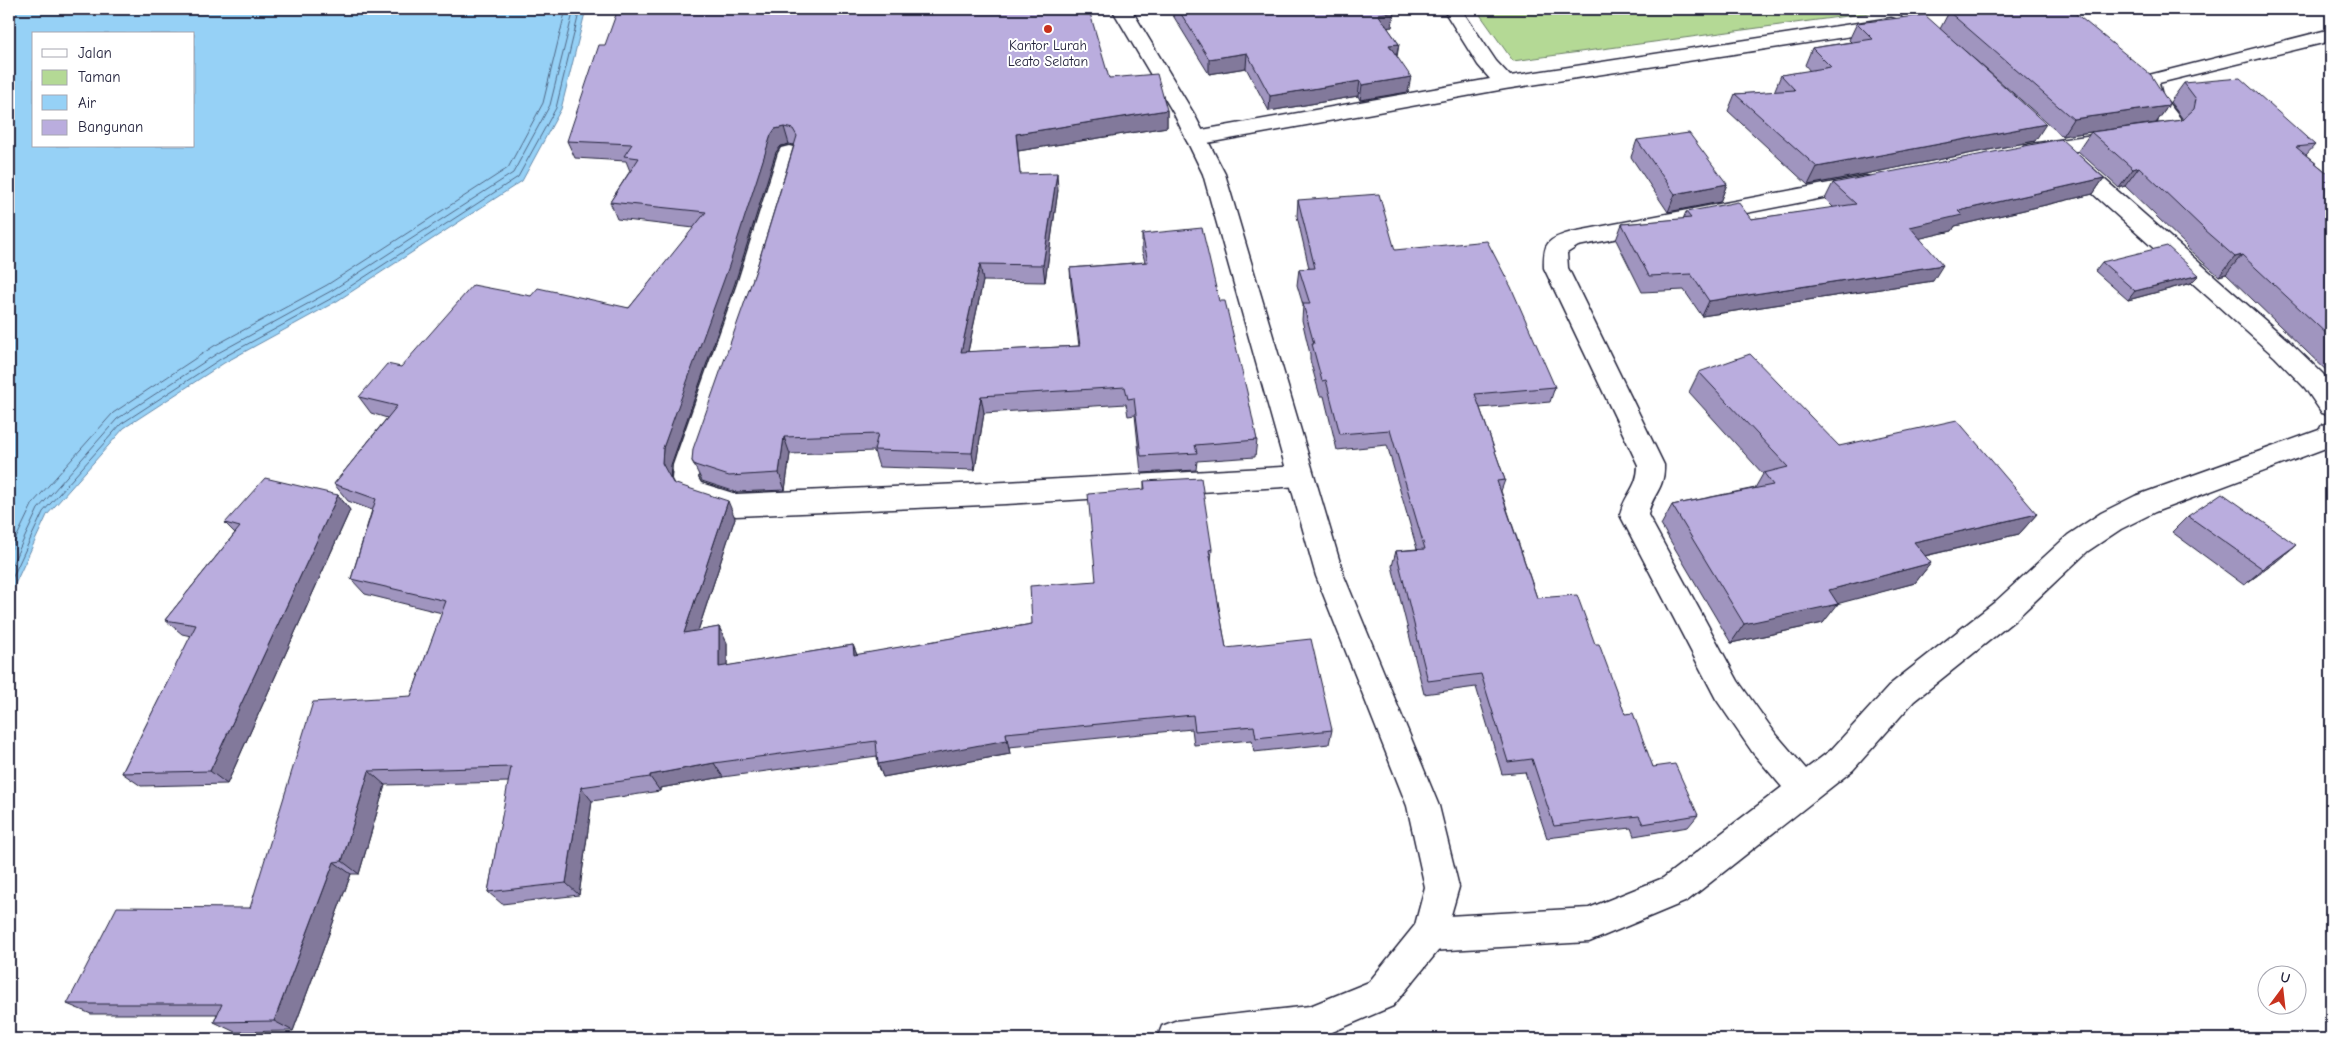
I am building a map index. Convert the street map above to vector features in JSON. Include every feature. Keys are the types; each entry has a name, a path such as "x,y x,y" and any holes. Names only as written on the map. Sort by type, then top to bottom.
{"main road":[{"path":"1120,9 1184,114 1214,174 1330,576 1423,806 1442,887 1430,934 1381,994 1310,1024 1175,1039"},
{"path":"1452,9 1488,65 1505,82"},
{"path":"1196,138 1505,82 1909,14 1952,53"},
{"path":"2006,156 2054,146 2161,132 2168,127 2170,118 2148,88 2148,81 2331,35"},
{"path":"2032,126 2284,351 2314,381 2331,406"},
{"path":"789,153 749,284 686,465 685,479 692,491 736,505 1300,476"},
{"path":"1804,790 1764,743 1727,690 1634,515 1635,505 1644,495 1651,481 1651,464 1556,268 1554,249 1572,240 1890,178"},
{"path":"1430,934 1589,925 1675,890 1842,760 1902,692 2005,611 2086,538 2110,521 2145,504 2328,437 2331,432"}],"green space":[{"path":"1476,9 1881,9 1884,11 1513,61"}],"water":[{"path":"9,9 586,9 561,109 522,181 337,301 224,363 124,428 47,515 9,597"}],"building":[{"path":"618,9 1066,9 1068,13 1089,10 1109,78 1157,74 1167,110 1016,134 1020,174 1057,173 1043,265 980,264 961,352 1080,346 1070,268 1148,262 1142,234 1202,228 1219,301 1225,301 1257,440 1195,445 1197,453 1141,456 1134,398 1128,399 1125,387 981,396 972,453 874,450 878,434 784,437 779,473 729,476 695,465 692,461 693,449 757,267 797,136 793,129 784,127 775,129 771,135 729,266 663,448 662,463 673,483 728,501 684,633 719,627 719,667 853,645 854,655 1032,624 1030,586 1096,581 1088,494 1145,489 1144,481 1201,478 1212,549 1209,550 1226,648 1311,639 1332,730 1256,738 1254,726 1195,731 1193,715 1006,733 1007,740 878,764 876,741 714,763 650,775 650,777 581,787 566,883 488,892 511,767 369,771 342,861 334,862 274,1021 214,1022 222,1004 67,1004 117,907 250,908 313,702 411,696 446,601 351,579 376,499 334,484 397,406 359,397 387,364 401,367 473,285 531,296 538,288 629,308 706,212 610,202 639,158 624,156 632,144 567,141 599,45 605,45"},
{"path":"1178,9 1392,9 1394,12 1378,14 1399,44 1389,45 1411,77 1362,85 1360,81 1270,96 1247,53 1209,59"},
{"path":"1978,9 2070,9 2151,75 2169,103 2168,106 2073,119 1949,12"},
{"path":"1925,15 2046,124 1817,167 1735,94 1795,90 1781,75 1831,67 1812,48 1873,39 1857,23"},
{"path":"2240,78 2315,145 2296,147 2331,176 2331,338 2242,255 2235,257 2139,167 2133,169 2091,132 2182,120 2194,109 2196,99 2184,83"},
{"path":"1689,133 1727,184 1675,194 1637,140"},
{"path":"2061,139 2104,178 1958,211 1962,215 1910,227 1943,265 1709,301 1691,274 1649,276 1622,224 1691,218 1686,212 1738,202 1751,219 1856,204 1833,183"},
{"path":"1379,194 1395,250 1487,241 1511,287 1555,387 1475,394 1505,480 1497,481 1537,598 1577,595 1595,644 1599,644 1625,714 1633,713 1653,767 1675,764 1698,815 1643,824 1639,816 1554,826 1532,759 1508,762 1481,674 1428,681 1396,551 1425,549 1390,430 1340,434 1326,380 1322,381 1312,344 1314,344 1303,304 1310,304 1299,269 1315,268 1298,200"},
{"path":"2167,246 2199,275 2135,291 2102,262"},
{"path":"1750,354 1839,446 1957,420 2037,514 1914,542 1931,563 1829,590 1838,604 1744,624 1672,505 1773,485 1764,473 1788,467 1699,372"},
{"path":"265,478 338,495 210,771 122,773 196,625 165,620 240,527 225,523"},
{"path":"2222,493 2296,545 2263,569 2188,516"}],"place":[{"name":"Kantor Lurah Leato Selatan","path":"1048,29"}]}
